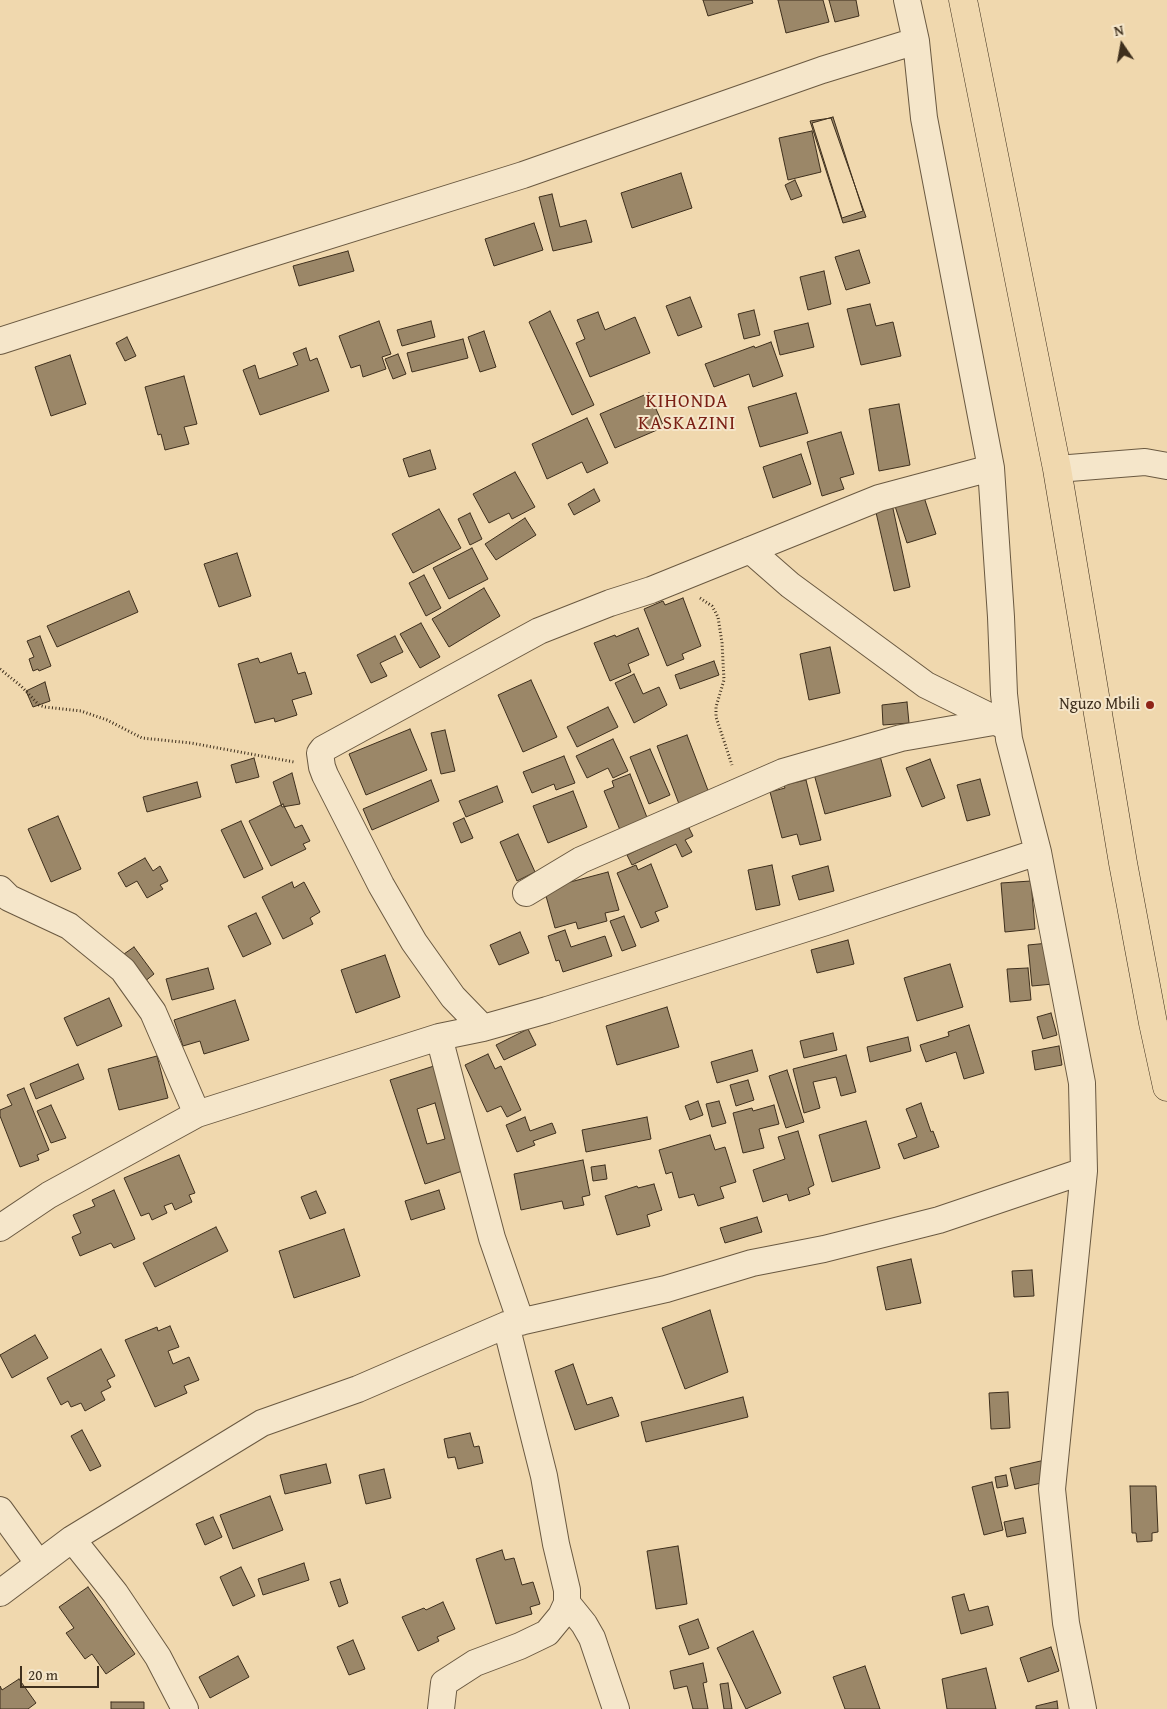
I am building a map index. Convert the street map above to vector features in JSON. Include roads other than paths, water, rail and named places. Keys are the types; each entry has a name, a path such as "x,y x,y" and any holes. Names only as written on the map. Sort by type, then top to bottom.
{"highway":[{"path":"963,0 1057,469 1123,863 1167,1087"}],"street":[{"path":"907,0 916,41 924,118 991,468 1001,617 1004,730 1038,852 1082,1083 1084,1171 1052,1489 1066,1623 1083,1709"},
{"path":"0,341 523,175 822,70 916,41"},
{"path":"1057,469 1145,462 1167,466"},
{"path":"483,1028 453,997 414,942 381,885 322,767 320,754 326,746 539,631 610,603 651,590 879,498 991,468"},
{"path":"750,550 790,585 926,685 1004,730"},
{"path":"526,893 581,860 783,772 901,738 1004,730"},
{"path":"0,1228 49,1195 197,1114 439,1037 483,1028 547,1010 1038,852"},
{"path":"0,889 9,898 69,926 123,970 153,1012 197,1114"},
{"path":"439,1037 513,1324 556,1544 567,1590 567,1603 561,1616 547,1633 520,1646 475,1663 444,1683 441,1709"},
{"path":"0,1593 72,1539 262,1423 358,1389 513,1324 666,1289 752,1263 824,1249 940,1220 1084,1171"},
{"path":"0,1510 39,1564"},
{"path":"72,1539 115,1593 158,1657 186,1709"},
{"path":"567,1603 584,1624 592,1638 616,1709"}],"place":[{"name":"Nguzo Mbili","path":"1150,705"}],"district":[{"name":"KIHONDA KASKAZINI","path":"687,413"}]}
